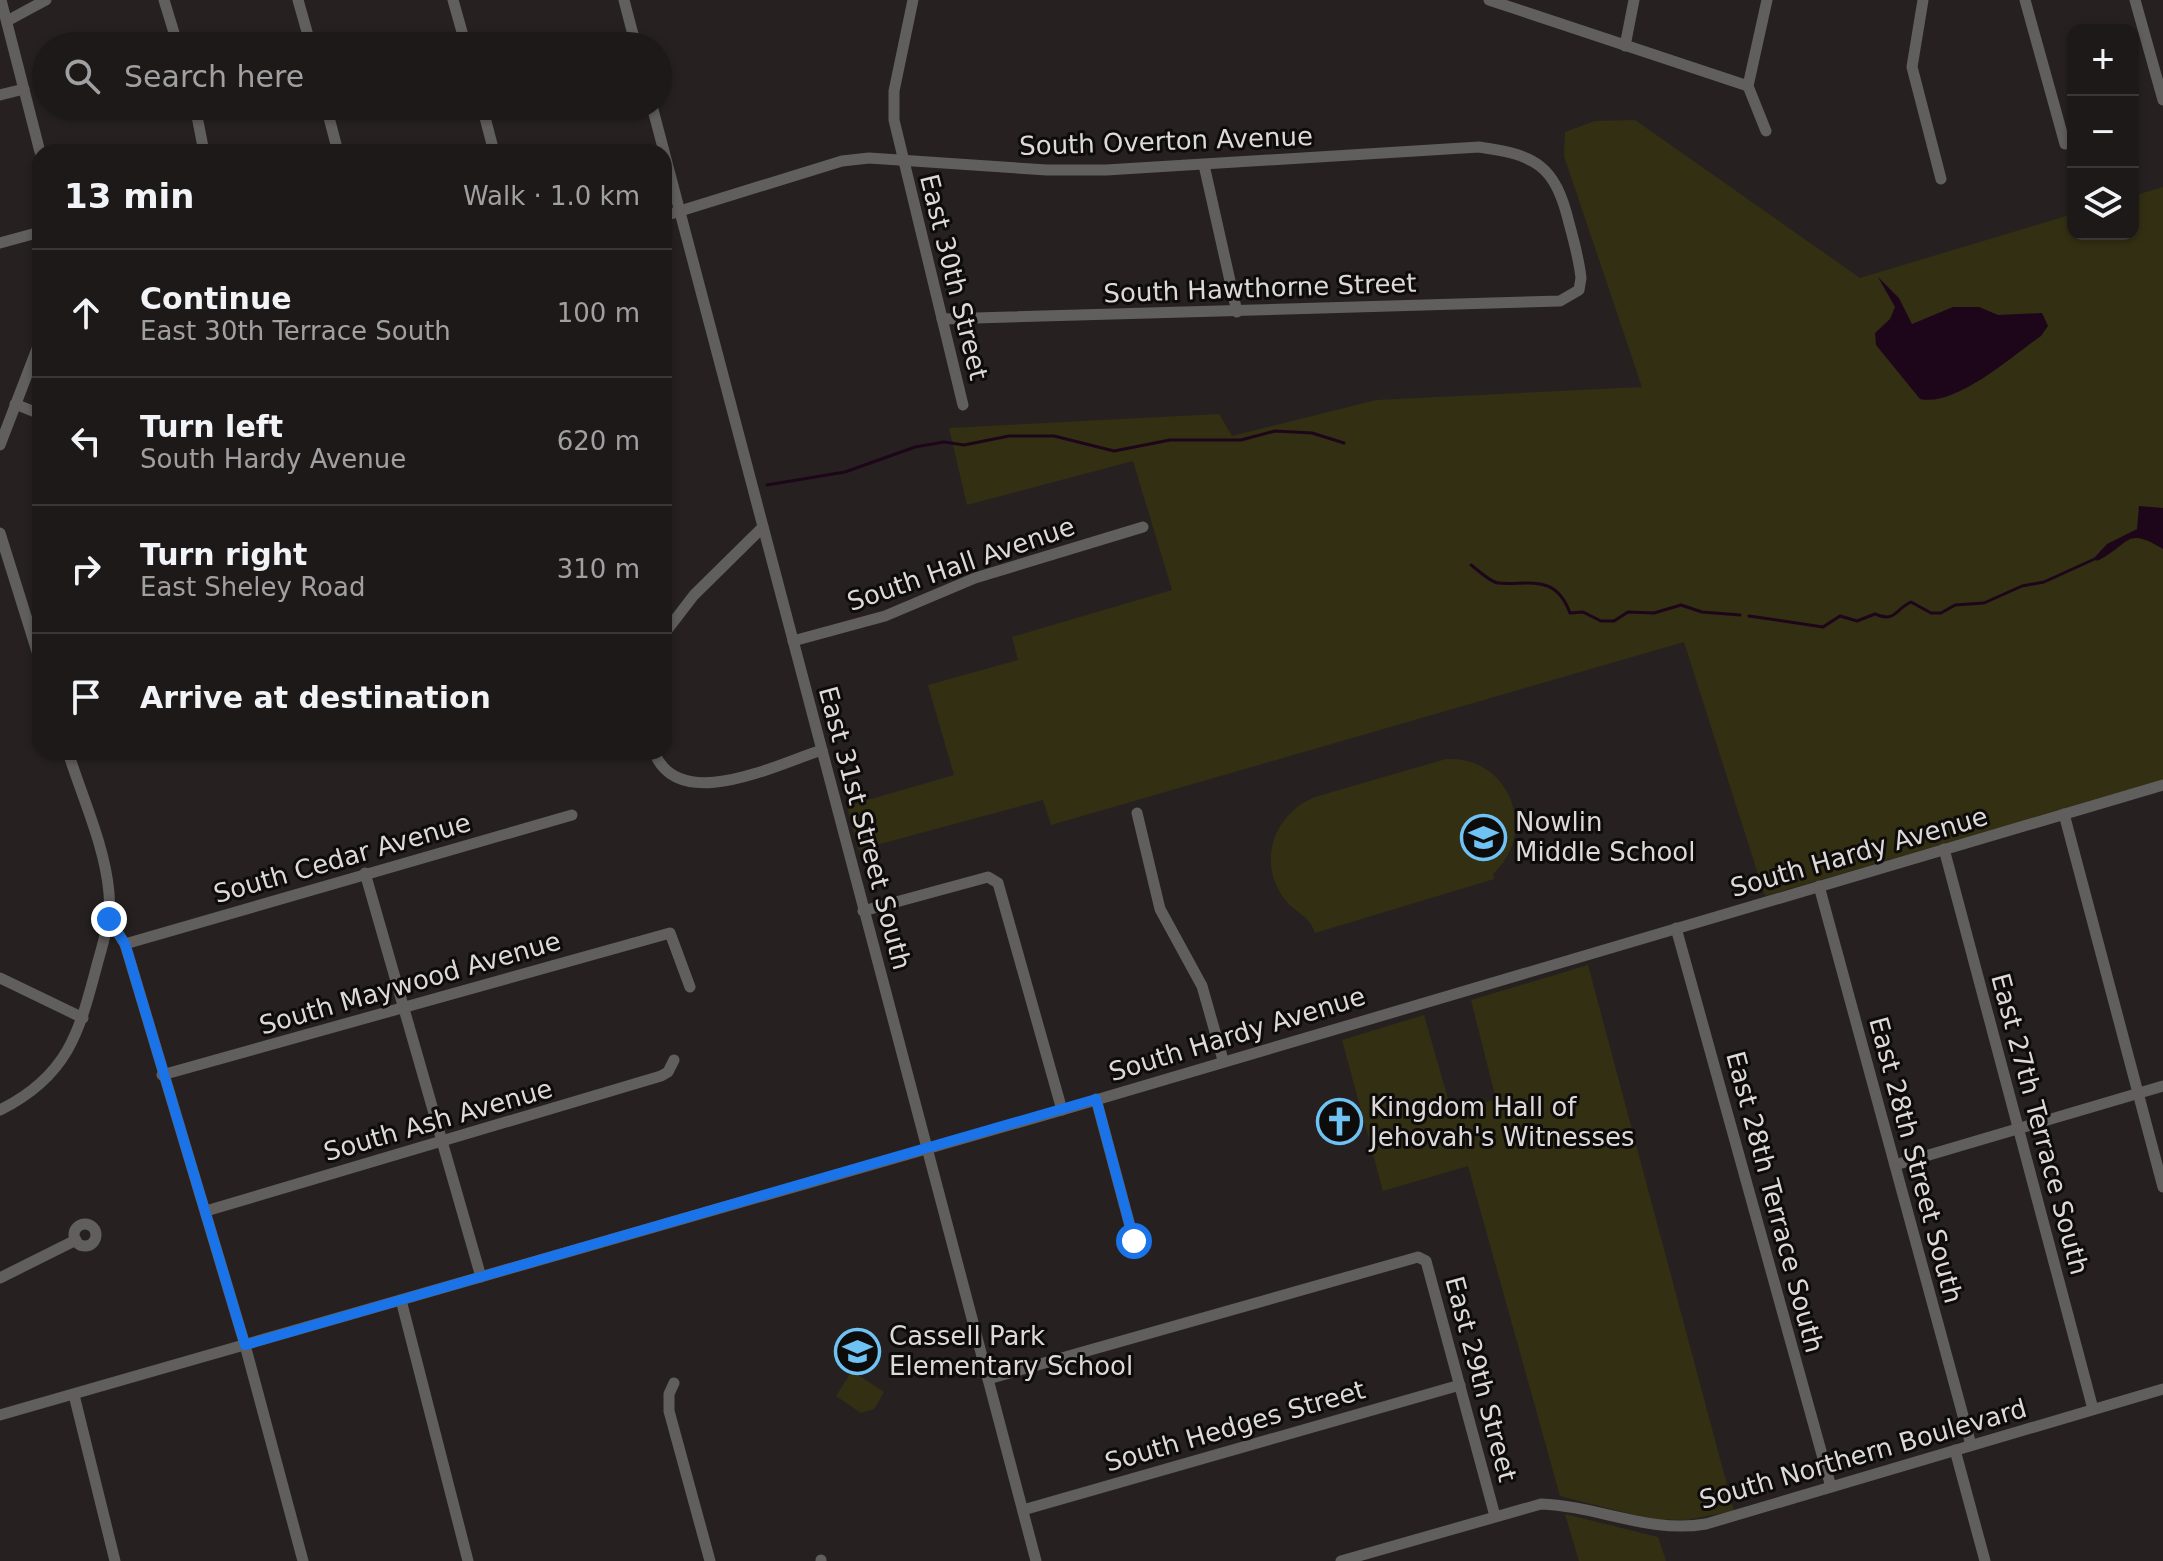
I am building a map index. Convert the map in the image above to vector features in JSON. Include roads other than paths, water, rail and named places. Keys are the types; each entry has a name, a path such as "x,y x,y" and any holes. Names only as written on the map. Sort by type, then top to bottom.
{"street":[{"path":"1,0 38,144"},
{"path":"7,21 46,0"},
{"path":"164,0 174,32"},
{"path":"298,0 307,32"},
{"path":"453,0 462,32"},
{"path":"624,0 632,32"},
{"name":"East 30th Street","path":"913,0 894,91 894,120 963,405"},
{"path":"1489,0 1503,2 1748,86"},
{"path":"1625,46 1634,0"},
{"path":"1766,131 1748,86 1767,0"},
{"path":"1923,0 1912,46 1912,67 1941,179"},
{"path":"2025,0 2065,144"},
{"path":"2135,0 2163,100"},
{"path":"0,95 24,89"},
{"path":"198,120 202,144"},
{"path":"330,120 336,144"},
{"path":"486,120 492,144"},
{"name":"East 31st Street South","path":"656,120 662,144"},
{"name":"South Overton Avenue","path":"672,214 842,161 902,160 1047,170 1337,158 1452,146 1514,152 1531,159 1550,174 1563,198 1580,265 1577,292"},
{"path":"1204,165 1237,312"},
{"name":"East 31st Street South","path":"672,181 1036,1561"},
{"path":"0,243 32,234"},
{"name":"South Hawthorne Street","path":"942,319 1560,301 1577,292"},
{"path":"0,445 32,361"},
{"path":"15,404 32,411"},
{"path":"672,624 694,595 763,527"},
{"name":"South Hall Avenue","path":"793,641 885,616 975,578 1143,527"},
{"path":"0,533 32,635"},
{"path":"659,760 666,771 677,779 702,785 822,750"},
{"path":"0,1110 34,1090 53,1073 68,1053 83,1018 109,919 106,873 71,760"},
{"name":"South Hardy Avenue","path":"0,1415 1062,1110 2163,785"},
{"path":"1137,813 1160,909 1202,986 1223,1060"},
{"path":"2064,814 2163,1187"},
{"name":"South Cedar Avenue","path":"125,944 572,815"},
{"name":"East 27th Terrace South","path":"1944,849 2093,1409"},
{"path":"365,873 481,1277"},
{"path":"863,911 988,877 998,883 1062,1110"},
{"name":"East 28th Street South","path":"1819,886 1971,1445"},
{"path":"109,919 125,944 162,1075 206,1211 303,1561"},
{"name":"East 28th Terrace South","path":"1676,928 1831,1487"},
{"name":"South Maywood Avenue","path":"162,1075 670,933 690,987"},
{"path":"0,978 83,1018"},
{"name":"South Ash Avenue","path":"206,1211 661,1076 668,1072 674,1060"},
{"path":"1895,1165 2163,1086"},
{"path":"1096,1099 1134,1241"},
{"path":"0,1278 76,1240"},
{"name":"East 29th Street","path":"988,1379 1418,1257 1426,1261 1495,1516"},
{"path":"401,1300 468,1561"},
{"path":"674,1383 669,1394 669,1411 710,1561"},
{"name":"South Hedges Street","path":"1023,1510 1460,1385"},
{"name":"South Northern Boulevard","path":"1341,1561 1541,1504 1574,1505 1648,1526 1686,1527 2163,1389"},
{"path":"74,1395 115,1561"},
{"path":"1955,1450 1985,1561"}],"waterway":[{"path":"767,485 845,472 915,447 944,442 964,445 1009,436 1054,436 1114,451 1170,440 1241,440 1275,431 1312,433 1344,443"},
{"path":"1749,616 1823,627 1840,616 1857,621 1875,614 1891,616 1911,602 1931,613 1941,613 1955,605 1984,603 2022,586 2044,582 2099,557"},
{"path":"1471,565 1495,582 1548,586 1564,600 1570,613 1583,612 1601,621 1614,621 1628,612 1654,613 1681,605 1702,612 1740,615"}],"place":[{"name":"Nowlin Middle School","path":"1484,837"},
{"name":"Kingdom Hall of Jehovah's Witnesses","path":"1339,1122"},
{"name":"Cassell Park Elementary School","path":"858,1351"}]}
